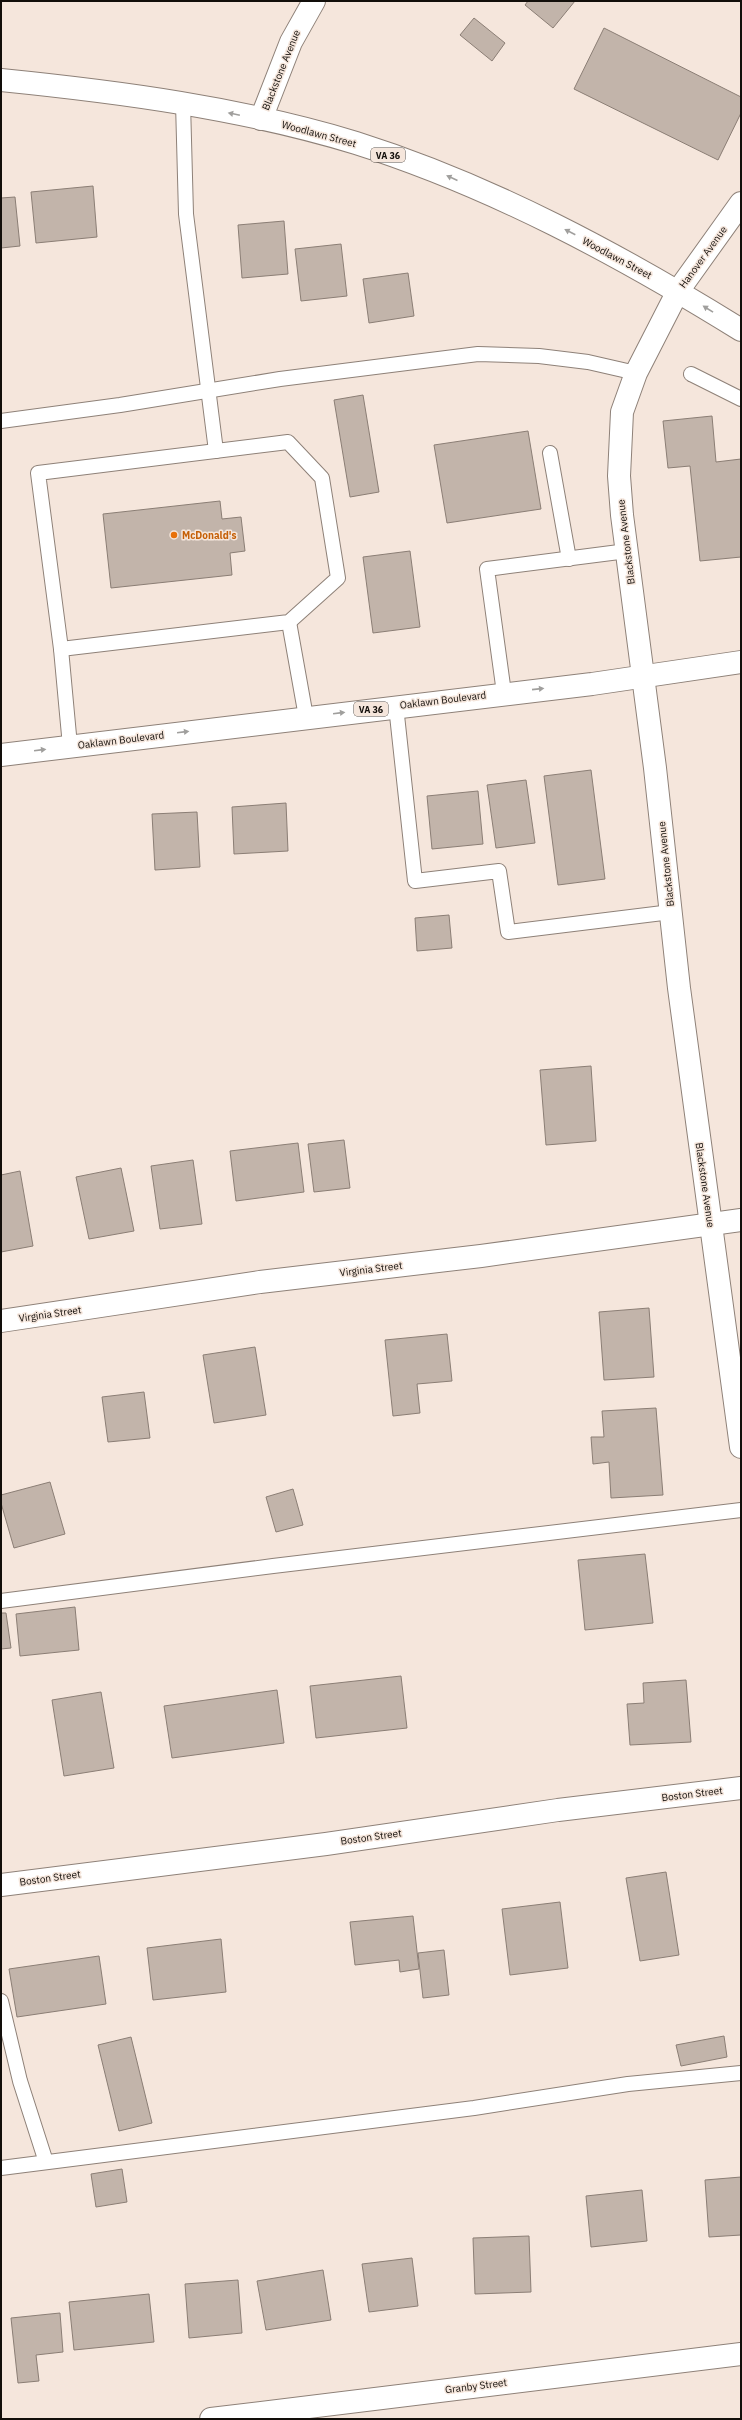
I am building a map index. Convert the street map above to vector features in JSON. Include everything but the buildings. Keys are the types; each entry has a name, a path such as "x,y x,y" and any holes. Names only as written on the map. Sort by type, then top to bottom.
{"main road":[{"name":"Blackstone Avenue","path":"261,119 291,42 314,1"},
{"name":"Woodlawn Street","path":"1,80 88,88 183,103 261,119 356,143 448,176 569,232 678,291 741,330"},
{"name":"Hanover Avenue","path":"678,291 741,203"},
{"name":"Blackstone Avenue","path":"678,291 636,373 622,412 619,476 710,1225 741,1447"},
{"name":"Oaklawn Boulevard","path":"1,755 643,676 741,662"},
{"name":"Virginia Street","path":"1,1321 260,1282 489,1255 741,1220"},
{"name":"Boston Street","path":"1,1885 326,1844 558,1810 741,1788"},
{"name":"Granby Street","path":"212,2419 741,2354"}],"lane":[{"path":"183,103 186,214 216,451"},
{"path":"1,421 280,379 478,354 546,356 588,362 636,373"},
{"path":"691,374 741,398"},
{"path":"61,649 289,622 338,578 322,478 288,442 38,473 61,649 70,746"},
{"path":"550,453 569,559"},
{"path":"504,693 487,570 627,551"},
{"path":"289,622 306,717"},
{"path":"396,706 415,881 499,871 508,932 671,912"},
{"path":"1,1601 281,1565 741,1510"},
{"path":"1,2001 20,2081 46,2162"},
{"path":"1,2168 474,2108 628,2084 741,2073"}],"place":[{"name":"McDonald's","path":"174,535"}]}
